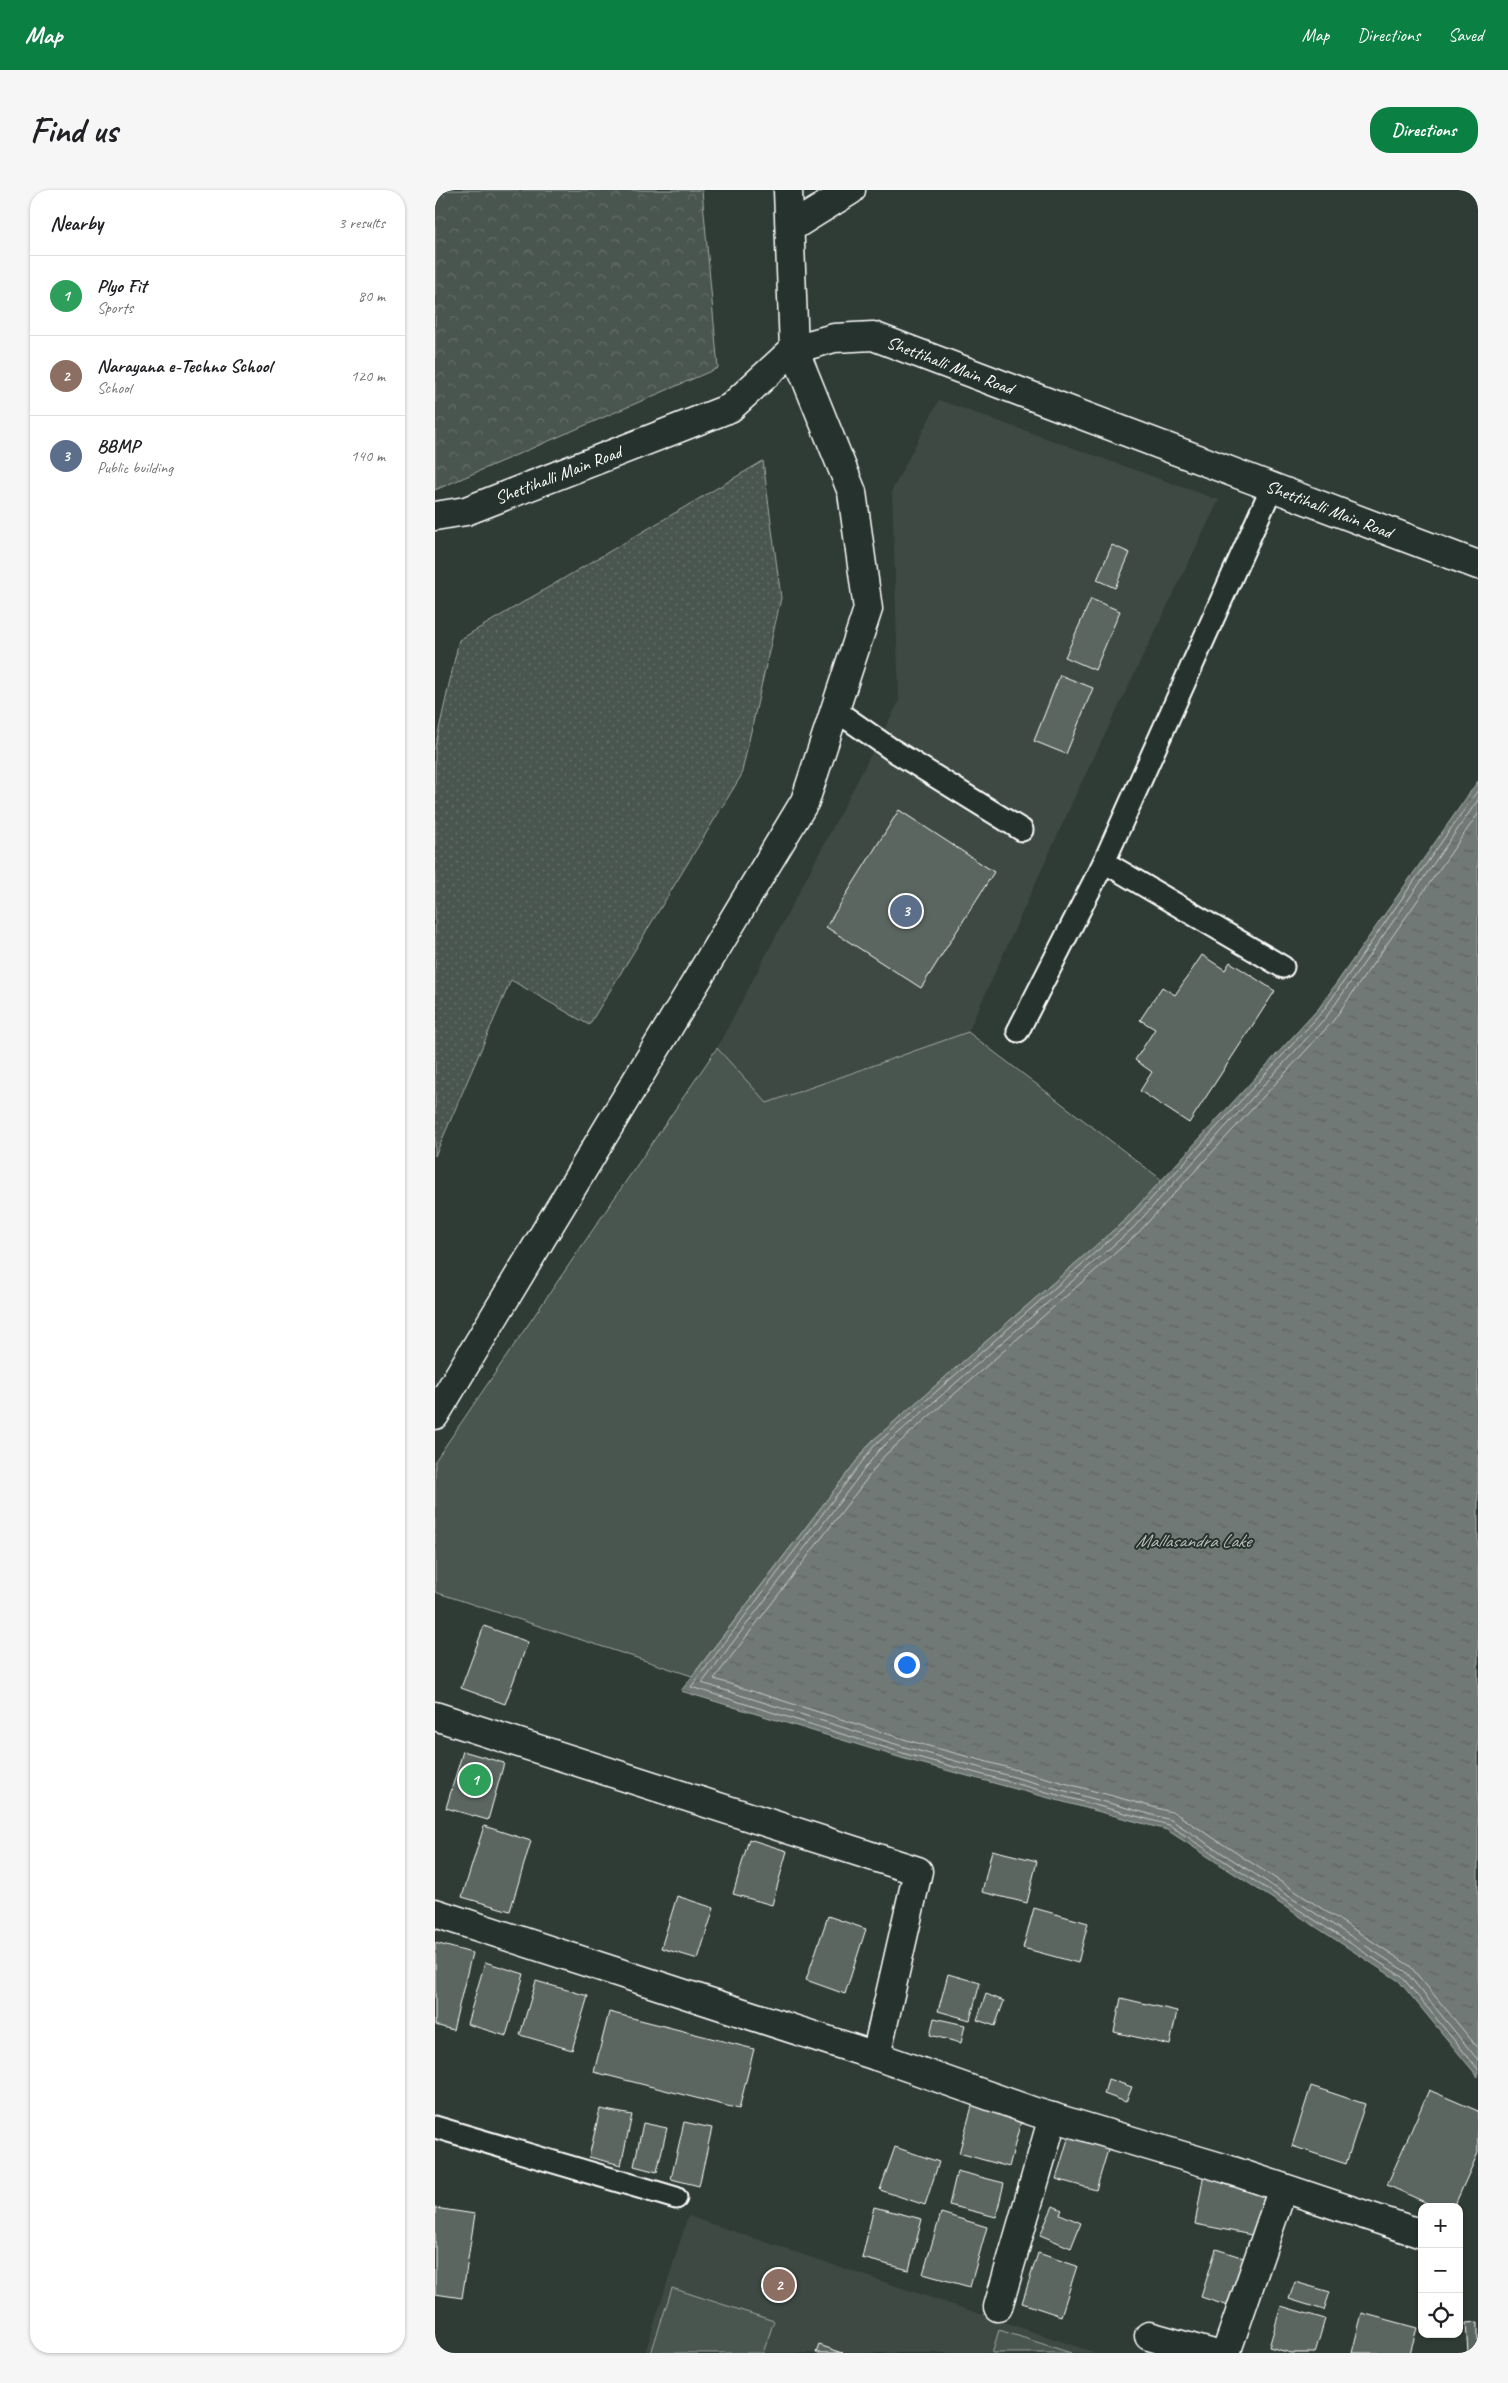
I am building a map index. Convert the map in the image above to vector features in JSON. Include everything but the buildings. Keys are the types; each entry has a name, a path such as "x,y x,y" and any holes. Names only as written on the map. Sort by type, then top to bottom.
{"street":[{"path":"435,1415 805,801 867,609 852,492 794,349 788,190"},
{"path":"789,228 851,190"},
{"name":"Shettihalli Main Road","path":"435,516 466,511 730,408 794,349 834,338 873,336 1478,566"},
{"path":"435,1716 918,1871 876,2056"},
{"path":"435,1913 876,2056 1053,2117 1283,2188 1418,2233"},
{"path":"998,2307 1053,2117"},
{"path":"1226,2353 1283,2188"},
{"path":"1149,2336 1210,2353"}],"lane":[{"path":"1018,1031 1104,862 1272,487"},
{"path":"835,710 891,749 1022,830"},
{"path":"1104,862 1283,967"},
{"path":"435,2127 677,2198"}],"shaded area":[{"path":"939,400 1219,500 1078,790 968,1032 767,1103 717,1048 899,701 892,490"},
{"path":"688,2216 1096,2353 645,2353"}],"green space":[{"path":"435,190 702,190 718,368 435,490"},
{"path":"763,461 781,598 741,776 589,1025 511,980 435,1156 435,747 459,640"},
{"path":"968,1032 1162,1180 1125,1220 871,1442 692,1676 435,1592 435,1461 717,1048 767,1103"},
{"path":"672,2288 774,2321 763,2353 651,2353"},
{"path":"999,2330 1071,2353 992,2353"}],"water":[{"name":"Mallasandra Lake","path":"1478,781 1478,2077 1399,1981 1167,1830 905,1759 681,1691 871,1442 1125,1220 1319,1008"}],"place":[{"name":"BBMP","path":"906,911"},
{"name":"Plyo Fit","path":"475,1780"},
{"name":"Narayana e-Techno School","path":"779,2285"}]}
